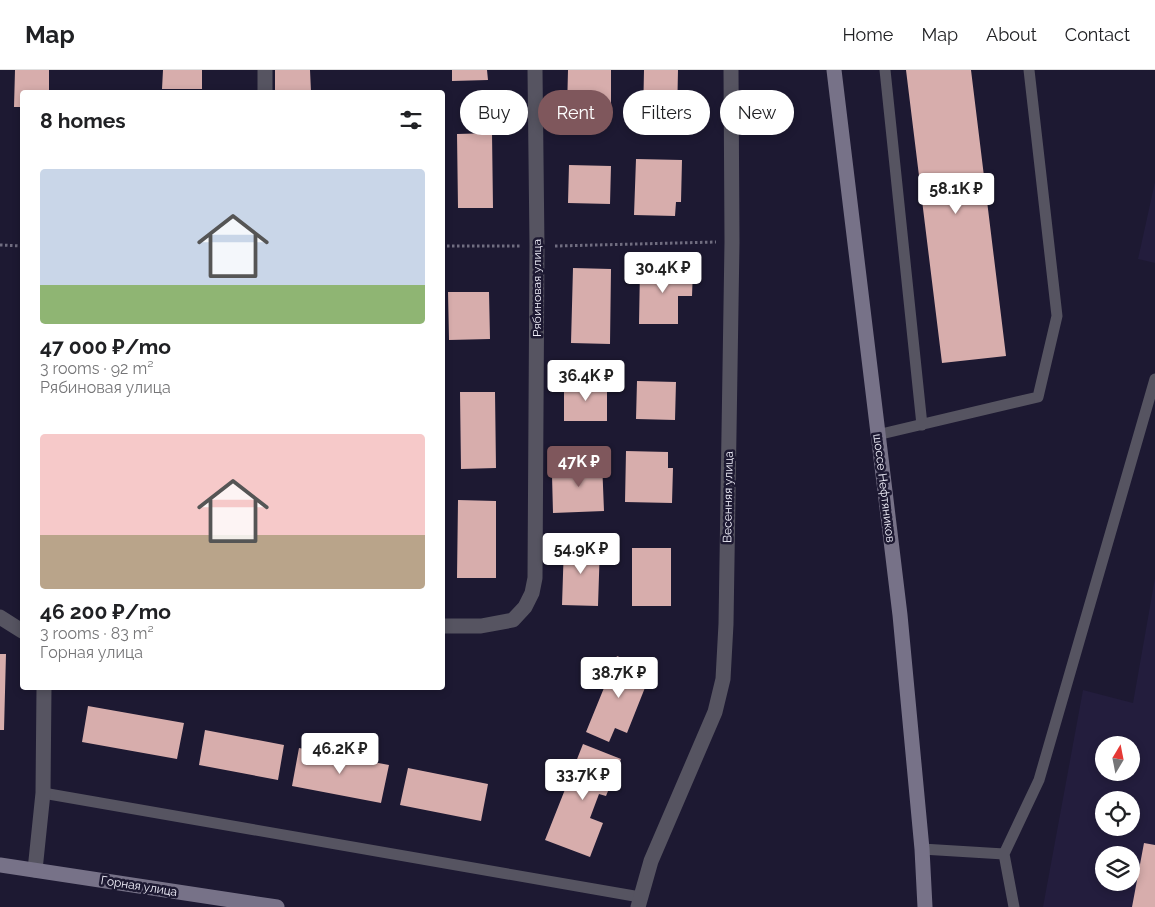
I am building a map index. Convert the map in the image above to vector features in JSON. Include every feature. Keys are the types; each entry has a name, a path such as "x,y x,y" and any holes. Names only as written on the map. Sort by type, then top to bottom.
{"main road":[{"name":"шоссе Нефтяников","path":"834,70 900,615 922,849 925,907"},
{"name":"Горная улица","path":"0,866 277,907"}],"street":[{"path":"265,70 265,90"},
{"name":"Рябиновая улица","path":"445,626 481,626 513,620 525,607 532,593 535,578 537,246 535,70"},
{"name":"Весенняя улица","path":"639,902 651,860 715,712 723,679 726,624 732,242 731,70"},
{"path":"3,620 20,630"},
{"path":"35,870 43,793 44,690"}],"lane":[{"path":"885,70 922,425"},
{"path":"877,435 1038,398 1057,316 1029,70"},
{"path":"1014,907 1004,854 1039,780 1155,380"},
{"path":"43,793 639,902"},
{"path":"922,849 1004,854"}],"path":[{"path":"445,246 732,242"},
{"path":"0,246 20,246"}],"shaded area":[{"path":"1155,182 1155,263 1138,259"},
{"path":"1155,578 1155,907 1043,907 1083,690 1133,703"}],"building":[{"path":"15,70 49,70 49,90 20,90 20,107 14,107"},
{"path":"163,70 202,70 202,89 162,89"},
{"path":"275,70 310,70 311,90 275,90"},
{"path":"452,70 487,70 488,80 452,81"},
{"path":"568,70 611,70 611,90 568,90"},
{"path":"644,70 678,70 678,90 644,90"},
{"path":"906,70 971,70 1006,356 942,363"},
{"path":"457,134 492,135 493,208 458,208"},
{"path":"636,159 682,160 681,202 676,202 675,216 634,215"},
{"path":"569,165 611,166 610,204 568,203"},
{"path":"573,268 611,269 610,344 571,343"},
{"path":"640,268 693,269 692,296 678,296 678,324 639,324"},
{"path":"448,292 489,292 490,339 449,340"},
{"path":"637,381 676,382 675,420 636,419"},
{"path":"564,382 607,382 607,421 564,421"},
{"path":"460,392 495,392 496,468 461,469"},
{"path":"626,451 668,452 668,468 673,468 672,503 625,502"},
{"path":"602,461 604,511 553,513 552,475 565,475 565,462"},
{"path":"458,500 496,501 496,578 457,578"},
{"path":"564,544 600,545 598,606 562,605"},
{"path":"632,548 671,548 671,606 632,606"},
{"path":"0,654 6,654 4,730 0,730"},
{"path":"617,656 652,670 627,733 615,728 609,742 586,732"},
{"path":"88,706 184,723 177,759 82,742"},
{"path":"205,730 284,745 278,780 199,765"},
{"path":"583,744 621,759 606,796 599,794 590,818 603,823 590,857 545,840"},
{"path":"299,748 389,765 381,803 292,786"},
{"path":"408,768 488,784 481,821 400,805"},
{"path":"1144,843 1155,845 1155,907 1132,907 1135,891 1140,891 1140,864"}]}
